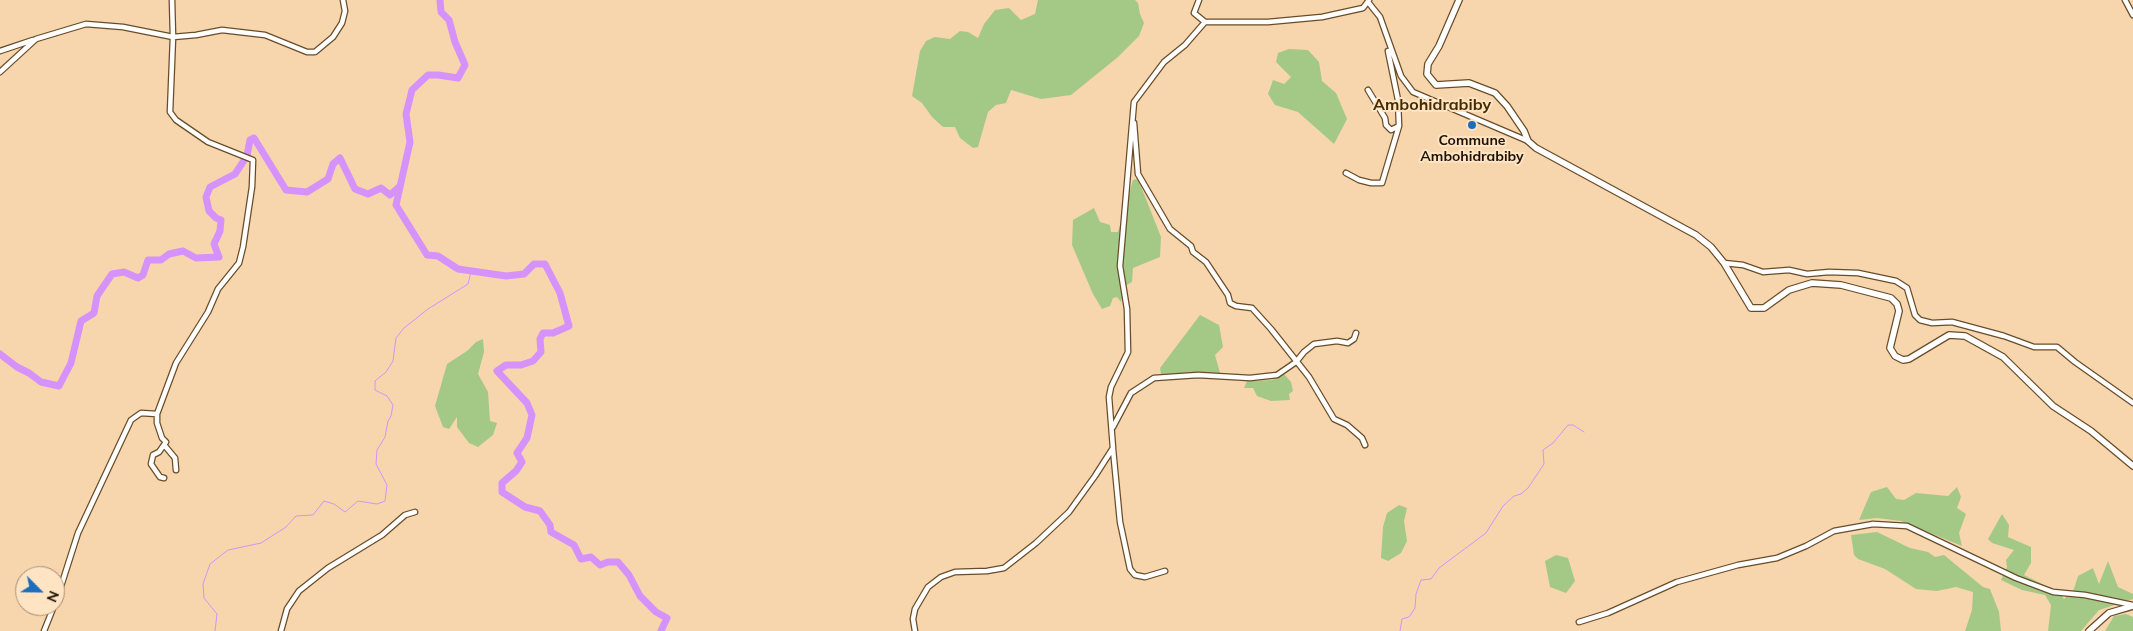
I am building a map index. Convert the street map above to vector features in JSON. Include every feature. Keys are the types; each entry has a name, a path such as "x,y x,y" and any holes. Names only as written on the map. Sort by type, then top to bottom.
{"main road":[{"path":"1459,0 1439,46 1428,64 1427,74 1436,86 1468,83 1495,93 1507,106 1524,131 1528,141 1583,174 1696,235 1724,263 1746,302 1754,309 1764,308 1789,290 1812,282 1841,285 1891,298 1897,304 1899,311 1890,348 1895,356 1903,360 1908,359 1949,335 1965,336 2003,357 2053,406 2091,431 2133,466"},
{"path":"2089,631 2109,613 2133,605"}],"street":[{"path":"164,478 160,477 151,464 153,455 159,452 166,442 162,438 157,423 157,414 176,364 208,312 218,289 238,263 243,247 252,187 253,160 208,142 176,120 170,112 173,37 172,0"},
{"path":"0,51 86,24 123,27 173,37 222,30 265,35 307,52 315,52 333,37 342,23 345,11 343,0"},
{"path":"1199,0 1194,13 1205,22 1268,22 1322,17 1363,8 1368,1 1380,16 1400,76 1413,92 1528,141"},
{"path":"2125,0 2133,15"},
{"path":"1205,22 1185,45 1164,62 1134,102 1138,174 1159,214 1170,229 1192,246 1194,252 1210,267 1228,295 1230,303 1236,306 1252,308 1296,362 1302,366 1334,419 1347,425 1362,438 1365,445"},
{"path":"0,72 36,39"},
{"path":"1346,173 1359,180 1371,183 1382,182 1398,126 1398,100 1388,51 1389,47"},
{"path":"1368,90 1391,130 1398,126"},
{"path":"1134,112 1130,134 1129,172 1120,266 1127,309 1128,352 1109,397 1120,522 1130,569 1135,575 1144,578 1165,570"},
{"path":"1724,263 1743,265 1763,272 1789,270 1807,274 1858,272 1896,281 1908,288 1915,315 1920,320 1932,323 1952,322 2004,336 2034,347 2057,347 2133,403"},
{"path":"1113,427 1131,393 1154,378 1198,375 1250,378 1278,375 1296,362 1314,344 1337,341 1348,343 1354,339 1356,332"},
{"path":"65,574 78,533 131,420 141,413 157,414"},
{"path":"164,446 175,458 176,470"},
{"path":"915,631 913,619 915,609 928,587 940,577 956,572 988,571 1004,568 1036,543 1069,512 1096,476 1113,448"},
{"path":"281,631 287,609 299,591 328,568 382,535 405,515 416,512"},
{"path":"1579,622 1608,613 1677,582 1738,564 1776,558 1806,546 1834,531 1872,524 1907,526 2016,578 2053,592 2085,595 2133,605"},
{"path":"44,631 50,616"}],"green space":[{"path":"1038,0 1135,0 1138,3 1144,23 1139,36 1118,57 1071,95 1041,99 1011,90 1006,103 996,105 988,112 978,147 973,148 960,138 955,127 943,127 932,117 922,103 912,96 920,51 926,41 935,37 950,39 960,31 968,32 978,38 984,24 995,10 1009,8 1021,20 1035,14"},
{"path":"1289,49 1308,50 1319,62 1322,81 1336,93 1347,119 1334,144 1298,112 1275,105 1268,94 1273,80 1284,84 1291,77 1276,62 1278,53"},
{"path":"1138,179 1161,237 1160,257 1133,268 1132,282 1125,286 1121,302 1117,297 1113,298 1110,306 1102,309 1093,294 1072,245 1073,220 1094,208 1100,222 1110,225 1111,232 1118,232 1133,180"},
{"path":"1200,315 1219,325 1223,347 1215,355 1220,373 1161,374 1160,368"},
{"path":"483,339 484,352 478,374 488,392 490,421 497,423 493,435 478,447 469,443 457,427 457,417 449,429 443,427 435,406 447,364 467,351 476,342"},
{"path":"1284,374 1291,382 1293,391 1289,394 1290,400 1271,401 1257,396 1253,388 1244,388 1247,381 1272,380"},
{"path":"1887,487 1896,499 1904,500 1916,493 1948,496 1957,487 1961,497 1957,508 1966,514 1959,533 1962,546 1901,521 1877,518 1859,520 1871,492"},
{"path":"1399,505 1407,508 1404,521 1407,541 1401,553 1388,561 1381,558 1383,527 1387,513"},
{"path":"2002,514 2009,525 2008,537 2031,547 2031,563 2024,575 2058,592 2064,599 2074,589 2078,576 2093,568 2099,584 2108,561 2118,587 2133,594 2133,599 2099,610 2081,631 2048,631 2051,605 2045,595 2022,590 2001,580 2007,567 2006,560 2014,550 1992,543 1988,539"},
{"path":"1877,532 1910,548 1928,552 1935,557 1944,555 1983,587 1990,589 1999,612 2001,631 1965,631 1972,610 1973,592 1956,587 1937,591 1916,589 1885,569 1858,559 1854,555 1851,535"},
{"path":"1556,555 1568,558 1575,581 1566,593 1550,587 1545,561"},
{"path":"2126,614 2133,617 2133,631 2105,631 2114,616"}],"waterway":[{"path":"440,0 441,12 449,20 455,42 465,65 458,78 428,75 412,90 406,114 410,142 396,205 427,255 438,256 458,269 506,276 524,274 534,264 545,264 560,293 569,326 553,333 543,333 540,339 541,352 533,361 521,365 506,365 497,371 527,403 532,415 527,438 517,453 522,462 516,471 502,483 502,492 525,507 540,511 550,525 551,532 574,545 581,559 591,557 600,565 608,562 618,562 629,575 640,596 656,612 667,618 661,631"},
{"path":"0,354 41,382 59,386 71,363 81,321 94,313 97,296 112,274 124,272 138,278 143,275 148,260 161,260 169,254 183,251 196,258 219,257 214,244 220,231 221,220 209,211 206,197 210,187 235,174 247,156 250,140 254,138 286,190 307,192 328,179 333,164 340,158 355,189 368,194 381,188 390,195 399,187"},
{"path":"215,631 217,614 204,598 203,584 210,564 228,550 261,543 286,527 296,516 313,515 324,501 334,504 345,512 358,501 377,504 385,501 387,485 376,464 377,450 385,437 393,405 387,396 375,390 375,381 386,372 393,361 396,338 404,328 428,309 468,284 471,272"},
{"path":"1400,631 1402,619 1409,617 1415,608 1416,594 1421,580 1431,579 1439,568 1486,533 1503,506 1514,496 1521,494 1528,488 1544,464 1543,450 1553,443 1568,425 1573,425 1584,432"}],"place":[{"name":"Commune Ambohidrabiby","path":"1472,125"}],"district":[{"name":"Ambohidrabiby","path":"1432,105"}]}
